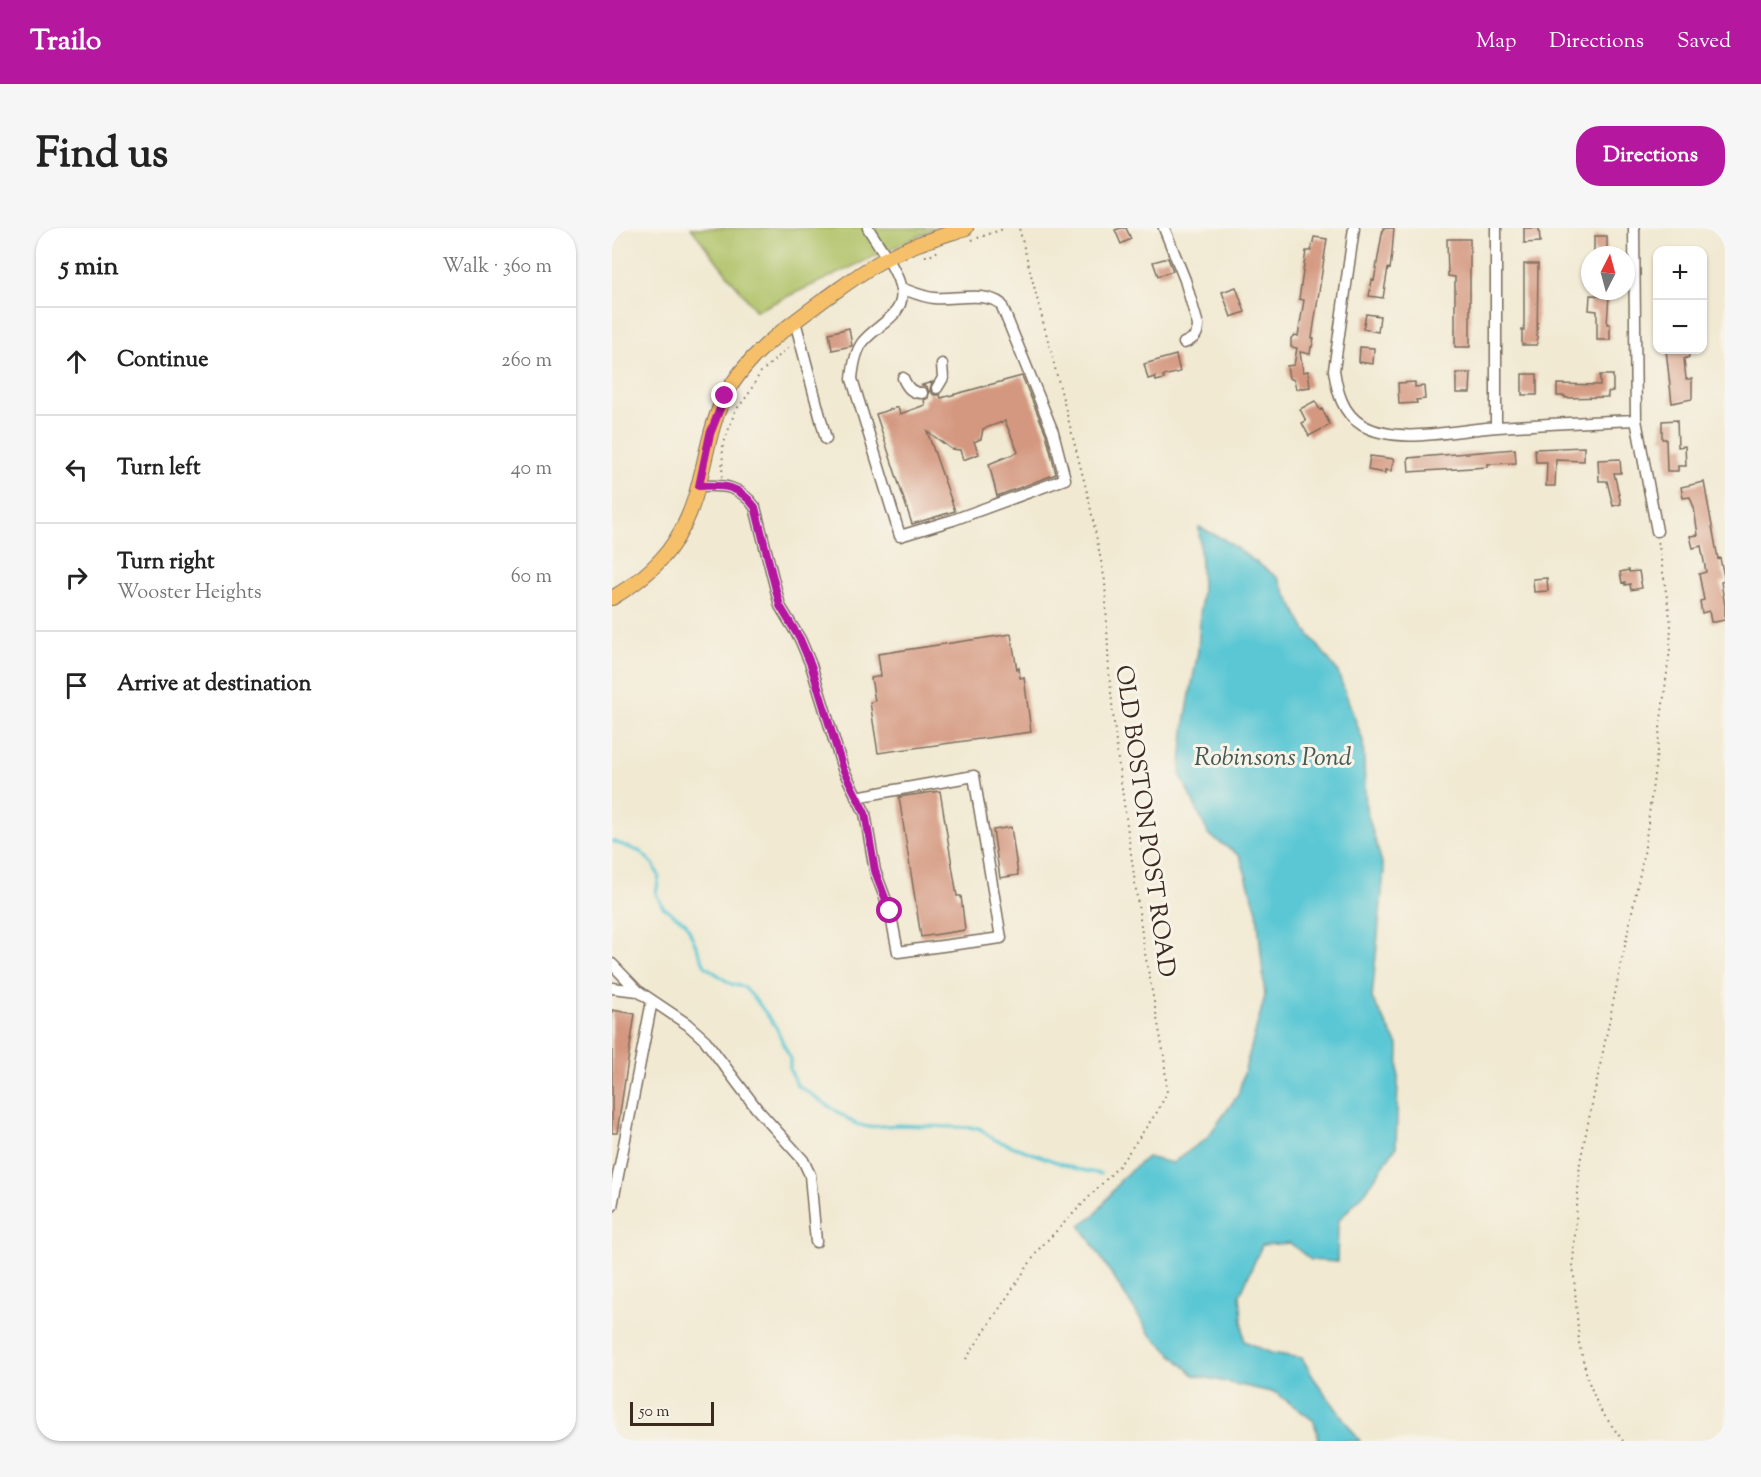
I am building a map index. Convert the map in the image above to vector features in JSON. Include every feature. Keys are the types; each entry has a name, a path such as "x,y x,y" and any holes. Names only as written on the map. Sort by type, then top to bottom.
{"main road":[{"path":"612,598 632,586 659,564 683,530 699,486 710,434 725,396 744,367 769,341 887,258 967,235"}],"street":[{"path":"867,228 887,258 901,288 902,303 896,313 873,331 860,345 852,379 900,536 953,520 1065,479 1053,432 1001,304 997,300 981,298 934,298 901,288"},
{"path":"1164,228 1185,280 1198,325 1195,338 1184,343"},
{"path":"1354,228 1334,370 1337,392 1346,410 1361,425 1387,433 1421,435 1496,427 1636,420"},
{"path":"1496,228 1496,427"},
{"path":"1634,228 1636,420 1657,531"},
{"path":"795,321 826,439"},
{"path":"937,388 943,378 942,364"},
{"path":"903,378 907,386 915,393 922,393"},
{"path":"699,486 722,485 737,490 747,496 755,507 780,606 800,639 811,665 843,769 856,797 865,813 875,871 890,911 898,952 1001,938 974,776 856,797"},
{"path":"612,964 638,991 687,1024 705,1040 757,1109 803,1160 810,1175 816,1242"},
{"path":"612,988 638,991"},
{"path":"612,1206 652,1001"}],"path":[{"path":"967,235 1006,228"},
{"name":"OLD BOSTON POST ROAD","path":"966,1359 1040,1249 1119,1166 1157,1112 1167,1093 1164,1056 1144,948 1117,753 1108,674 1105,581 1089,500 1019,228"},
{"path":"921,257 930,256 938,251"},
{"path":"722,485 723,446 735,411 748,395 760,373 800,338"},
{"path":"1623,1441 1599,1408 1588,1380 1579,1343 1573,1263 1580,1162 1644,854 1670,649 1671,624 1657,531"}],"green space":[{"path":"691,228 936,228 756,311"}],"water":[{"name":"Robinsons Pond","path":"1199,527 1225,540 1278,578 1305,629 1337,670 1363,741 1366,809 1384,870 1372,998 1399,1047 1396,1147 1366,1191 1338,1221 1337,1262 1311,1260 1290,1243 1262,1245 1240,1295 1244,1341 1271,1353 1302,1358 1313,1377 1360,1441 1319,1441 1314,1421 1276,1393 1194,1375 1150,1334 1080,1225 1096,1214 1123,1177 1147,1157 1172,1163 1207,1138 1238,1095 1265,996 1257,911 1240,856 1209,835 1180,774 1185,722 1198,651 1202,586"}],"building":[{"path":"1126,228 1131,239 1121,244 1115,230"},
{"path":"1383,228 1394,228 1390,269 1388,268 1383,298 1369,296 1372,280 1374,281"},
{"path":"1524,228 1539,228 1540,242 1524,243"},
{"path":"1594,236 1607,236 1607,246 1594,246"},
{"path":"1314,237 1327,239 1312,347 1310,354 1300,352 1303,372 1308,371 1310,387 1296,389 1294,380 1289,378 1287,366 1294,365 1297,348 1291,347 1291,338 1298,336 1304,300 1299,299 1306,251 1311,251"},
{"path":"1447,239 1470,239 1470,347 1455,347 1455,277 1448,276"},
{"path":"1168,258 1173,271 1158,276 1153,262"},
{"path":"1524,264 1538,264 1537,345 1522,345"},
{"path":"1236,287 1245,312 1231,317 1222,292"},
{"path":"1590,300 1609,300 1607,324 1610,324 1610,340 1597,340 1597,311 1589,310"},
{"path":"1366,314 1380,316 1378,332 1363,329"},
{"path":"849,328 852,346 832,350 829,333"},
{"path":"1360,347 1374,348 1373,364 1359,362"},
{"path":"1666,354 1689,354 1689,357 1684,359 1686,379 1692,379 1692,399 1672,403"},
{"path":"1176,355 1180,372 1163,376 1164,379 1156,381 1155,377 1148,379 1144,364"},
{"path":"1456,373 1471,373 1470,393 1456,393"},
{"path":"1522,374 1537,374 1537,395 1522,395"},
{"path":"1600,375 1613,375 1613,391 1608,392 1608,397 1565,398 1565,396 1557,396 1557,384 1600,385"},
{"path":"1022,376 1046,434 1056,474 997,496 989,464 1018,452 1005,421 983,429 981,439 974,442 979,454 963,460 960,450 951,449 927,431 955,511 912,524 876,414 898,407 900,414 925,405 924,400 928,398 929,393 927,387 922,385 932,382 930,391 934,395 940,395 941,398"},
{"path":"1415,382 1415,387 1424,386 1425,399 1416,400 1417,403 1399,404 1398,383"},
{"path":"1315,401 1330,425 1309,436 1302,423 1306,421 1300,409"},
{"path":"1677,420 1678,447 1685,446 1686,466 1678,466 1678,471 1667,471 1666,439 1662,439 1662,421"},
{"path":"1584,447 1584,461 1556,460 1555,486 1546,486 1547,462 1536,462 1535,449"},
{"path":"1515,449 1516,463 1409,472 1408,458"},
{"path":"1370,456 1394,459 1391,471 1385,470 1385,473 1368,470"},
{"path":"1620,459 1621,473 1614,473 1621,504 1613,506 1607,481 1599,481 1598,460"},
{"path":"1704,482 1718,559 1720,558 1725,581 1721,582 1725,620 1715,622 1711,622 1709,611 1702,613 1700,601 1704,600 1699,574 1706,572 1701,546 1693,548 1690,536 1698,535 1694,508 1690,497 1683,498 1681,487"},
{"path":"1629,570 1629,572 1639,571 1642,588 1631,590 1630,584 1622,583 1620,572"},
{"path":"1547,578 1548,591 1534,592 1533,579"},
{"path":"1011,634 1017,670 1019,668 1020,678 1024,677 1031,732 878,753 870,702 875,701 871,678 881,676 878,654"},
{"path":"940,791 957,896 961,896 965,930 921,937 899,797"},
{"path":"1011,827 1018,875 1000,878 993,830"},
{"path":"612,1010 635,1014 617,1133 612,1133"}],"waterway":[{"path":"612,841 641,852 653,864 659,876 656,894 663,907 686,923 705,966 731,984 744,987 756,1000 776,1027 790,1058 790,1070 797,1085 856,1124 868,1127 899,1125 979,1128 995,1140 1076,1169 1101,1174"}],"route":[{"path":"725,396 710,434 699,486 722,485 737,490 747,496 755,507 780,606 800,639 811,665 843,769 865,813 875,871 890,911"}]}
